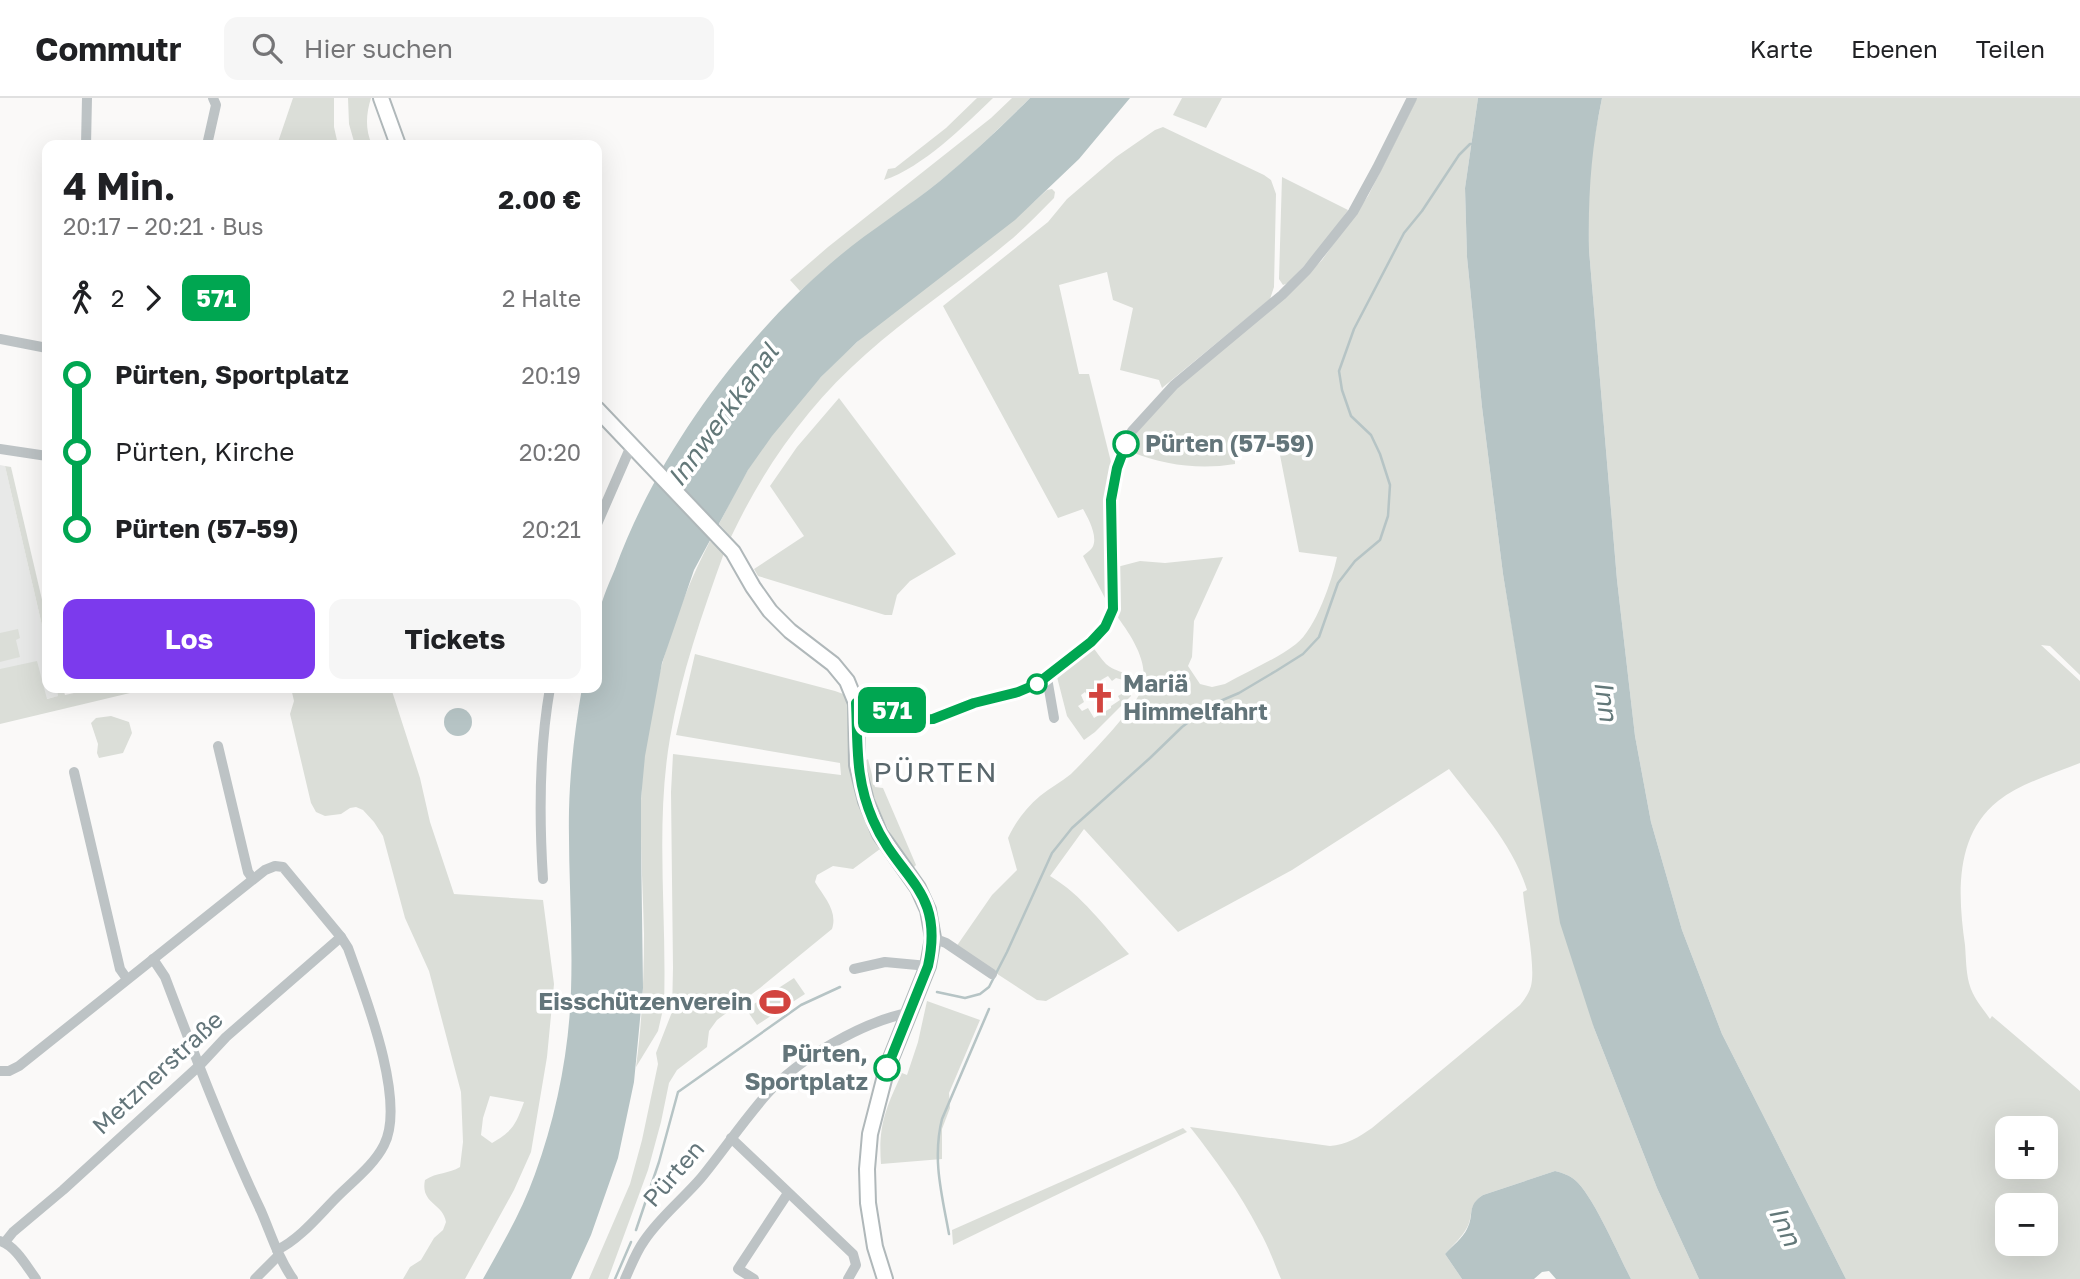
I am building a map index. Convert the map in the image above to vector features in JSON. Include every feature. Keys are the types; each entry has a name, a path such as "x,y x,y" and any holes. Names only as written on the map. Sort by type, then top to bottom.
{"main road":[{"path":"381,98 396,140"},
{"path":"602,415 632,452 730,549 770,611 790,631 837,668 850,685 856,703 857,765 872,819 922,895 931,918 933,938 928,966 880,1091 869,1141 868,1203 885,1279"}],"street":[{"path":"86,98 86,140"},
{"path":"208,140 216,105 214,98"},
{"path":"856,703 873,703 913,720 923,721 974,703 1018,692 1047,678 1101,633 1111,616 1114,601 1111,500 1117,468 1132,431 1174,385 1283,295 1314,262 1353,212 1412,98"},
{"path":"0,340 42,347"},
{"path":"0,449 42,455"},
{"path":"602,514 632,452"},
{"path":"1047,678 1054,718"},
{"path":"542,879 542,753 549,693"},
{"path":"218,746 248,872 253,879"},
{"path":"74,772 120,969 127,979"},
{"path":"0,1071 9,1071 19,1066 265,870 278,866 287,870 348,948 385,1065 392,1102 389,1131 384,1145 372,1162 277,1253 255,1279"},
{"name":"Metznerstraße","path":"2,1242 199,1066 226,1037 341,937"},
{"path":"933,938 946,943 992,974"},
{"path":"153,959 165,977 239,1164 272,1235 277,1253 293,1279"},
{"path":"854,969 885,962 928,966"},
{"name":"Pürten","path":"625,1279 648,1236 700,1179 769,1092 798,1067 853,1032 877,1020 908,1013"},
{"name":"Pürten","path":"731,1139 853,1254 856,1265 848,1279"},
{"path":"754,1279 738,1269 788,1193"},
{"path":"2,1242 36,1279"}],"shaded area":[{"path":"293,98 334,98 337,140 279,140"},
{"path":"348,98 371,98 367,122 370,140 354,140 349,124"},
{"path":"977,98 993,98 928,156 884,180 888,169 895,168 946,128"},
{"path":"1012,98 1030,98 939,182 800,291 790,280 991,118"},
{"path":"1182,98 1222,98 1206,128 1173,115"},
{"path":"1417,98 1478,98 1465,188 1467,257 1503,574 1519,669 1594,1028 1657,1188 1699,1279 1631,1279 1590,1199 1575,1180 1555,1171 1483,1195 1474,1203 1465,1231 1445,1254 1462,1279 1281,1279 1244,1203 1190,1127 1330,1146 1347,1142 1372,1128 1524,1000 1532,977 1523,892 1527,890 1504,841 1449,769 1292,870 1178,932 1084,829 1050,876 1082,902 1129,954 1046,1001 1037,1000 956,947 992,895 1017,870 1008,838 1018,820 1035,801 1071,774 1099,745 1131,708 1142,688 1144,678 1141,658 1116,615 1119,597 1117,567 1140,561 1165,563 1223,557 1194,621 1192,657 1188,666 1200,684 1212,687 1225,684 1288,650 1303,637 1316,616 1337,557 1299,552 1277,440 1235,451 1235,464 1208,466 1157,460 1131,452 1129,448 1141,424 1162,400 1289,292 1322,260 1368,196"},
{"path":"1602,98 2080,98 2080,675 2050,646 2041,645 2080,681 2080,763 2017,789 1998,801 1984,815 1973,831 1966,849 1962,868 1961,907 1967,974 1975,998 1990,1019 1992,1016 2080,1091 2080,1279 1846,1279 1722,1034 1682,930 1651,822 1635,736 1617,580 1589,250 1591,155"},
{"path":"1163,127 1271,180 1276,194 1274,287 1270,299 1162,388 1159,380 1120,370 1133,308 1113,300 1107,272 1059,285 1079,374 1089,374 1112,466 1105,495 1109,592 1106,600 1083,556 1092,548 1094,539 1083,509 1058,518 943,306 1048,222 1067,199 1116,157"},
{"path":"1282,177 1348,210 1325,243 1288,283 1283,285 1279,279"},
{"path":"1052,189 1055,192 1054,198 1020,232 883,339 825,394 773,462 731,537 719,524 737,489 773,434 812,387 879,323 1000,230 1047,190"},
{"path":"839,398 956,554 910,581 897,595 892,615 758,576 754,569 804,536 770,486 797,447"},
{"path":"0,465 5,466 42,625 42,693 58,693 59,696 0,710"},
{"path":"5,466 11,467 42,600 42,625"},
{"path":"710,541 724,553 686,667 670,738 666,771 662,837 664,1005 658,1031 636,1067 643,984 641,801 647,734 661,667 671,635 682,602"},
{"path":"18,629 20,638 16,640 20,657 0,662 0,633"},
{"path":"1092,646 1106,664 1128,676 1131,696 1084,740 1067,716 1056,673","holes":["1108,676 1112,681 1116,678 1123,680 1126,685 1125,692 1118,696 1120,700 1094,718 1088,708 1082,711 1078,706 1084,702 1081,695 1085,692 1087,695 1104,685 1101,680"]},
{"path":"695,654 846,695 850,710 854,780 864,816 880,849 853,869 833,866 817,875 815,882 832,910 832,929 717,1020 709,1031 707,1047 677,1070 669,1083 648,1170 608,1279 589,1279 630,1184 658,1064 656,1053 672,1012 673,754 841,775 840,763 676,735"},
{"path":"37,661 42,693 45,693 47,699 58,696 58,693 130,693 0,724 0,669"},
{"path":"292,693 393,693 454,894 543,900 554,984 547,1057 531,1152 514,1190 465,1279 403,1279 410,1267 421,1260 446,1222 424,1188 425,1180 460,1167 463,1142 461,1092 429,971 405,918 383,836 363,810 356,807 341,814 325,816 316,812 311,803 290,714 294,701","holes":["490,1096 524,1102 516,1121 505,1135 492,1143 481,1135"]},
{"path":"111,716 129,722 132,733 123,753 99,758 98,744 91,723 96,718"},
{"path":"868,759 875,787 883,788 916,865 913,868 889,830 877,804 865,761"},
{"name":"Eisschützenverein","path":"794,978 805,994 757,1025 746,1009"},
{"path":"927,1001 980,1020 949,1093 950,1108 942,1129 942,1159 881,1164 884,1117 902,1073 907,1075"},
{"path":"1183,1128 1187,1132 953,1245 952,1230"}],"water":[{"name":"Innwerkkanal","path":"1030,98 1130,98 1079,159 1015,220 857,342 821,377 772,436 748,470 694,570 662,663 645,756 641,799 643,988 634,1082 618,1158 591,1235 571,1279 483,1279 530,1188 549,1130 560,1084 571,991 569,810 575,733 581,693 602,693 602,604 632,527 677,443 733,365 764,329 830,264 940,181"},
{"name":"Inn","path":"1478,98 1602,98 1591,173 1589,250 1617,580 1635,736 1651,822 1682,930 1722,1034 1846,1279 1699,1279 1657,1188 1594,1028 1560,923 1503,574 1467,257 1465,188"},
{"path":"458,708 468,712 472,722 468,732 458,736 448,732 444,722 448,712"},
{"path":"1555,1171 1575,1180 1590,1199 1631,1279 1556,1279 1549,1271 1542,1272 1534,1279 1462,1279 1445,1254 1465,1232 1474,1203 1483,1195"}],"waterway":[{"path":"937,992 965,998 980,994 989,987 1052,853 1072,828 1182,727 1211,705 1239,693 1303,654 1319,637 1338,583 1355,561 1380,540 1388,516 1390,485 1380,454 1371,435 1351,416 1339,371 1354,329 1404,233 1459,155 1470,144 1474,144"},
{"path":"636,1230 659,1162 678,1092 801,1005 840,987"},
{"path":"949,1234 939,1177 939,1134 942,1119 989,1009"},
{"path":"615,1279 631,1242"}],"bus line":[{"name":"571","path":"887,1068 928,966 932,949 932,926 922,895 872,819 857,765 856,703 877,704 913,720 933,719 1037,684 1101,633 1113,609 1111,500 1113,482 1126,444"}],"place":[{"name":"Pürten (57-59)","path":"1126,444"},
{"name":"Mariä Himmelfahrt","path":"1100,698"},
{"name":"Eisschützenverein","path":"775,1002"},
{"name":"Pürten, Sportplatz","path":"887,1068"}],"district":[{"name":"PÜRTEN","path":"936,772"}]}
